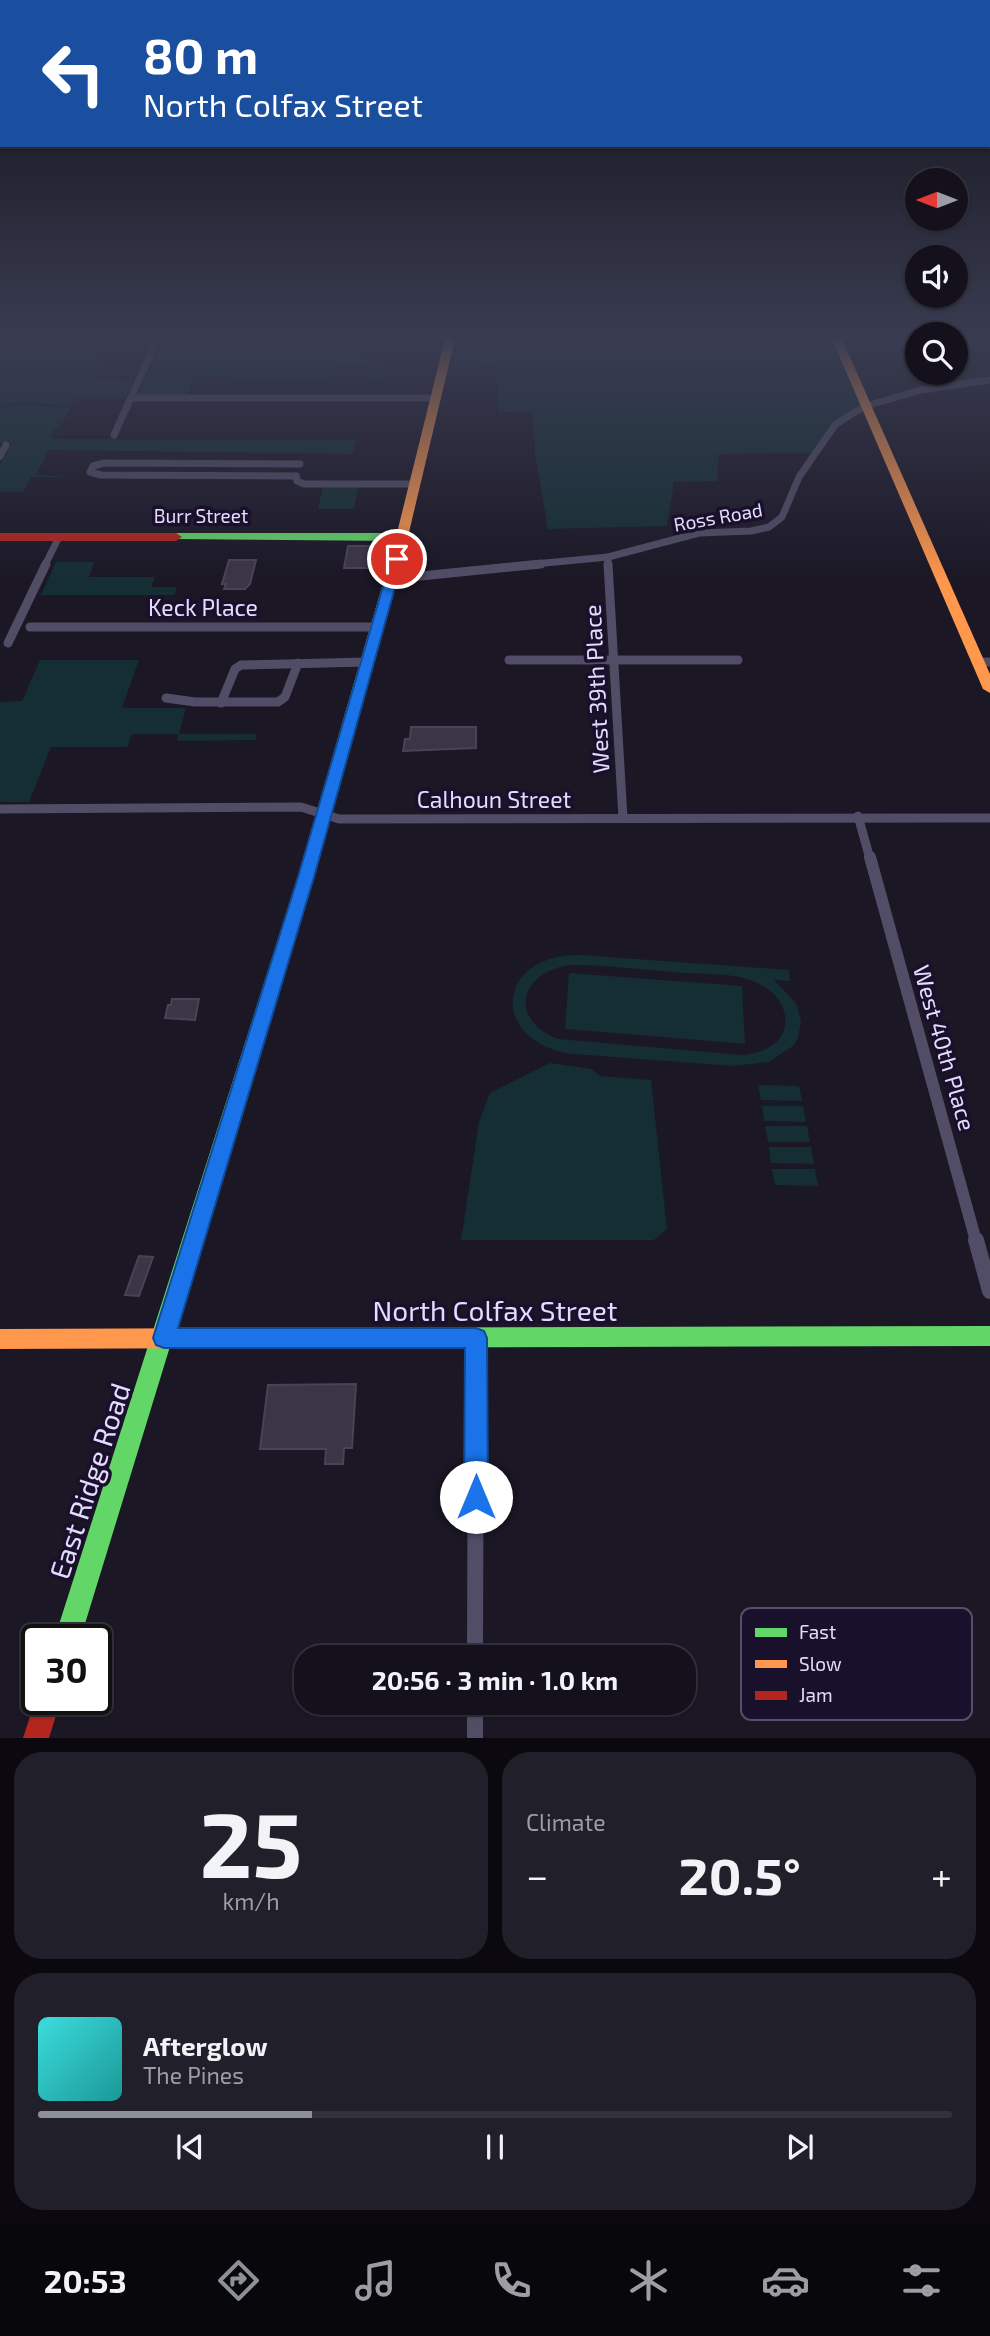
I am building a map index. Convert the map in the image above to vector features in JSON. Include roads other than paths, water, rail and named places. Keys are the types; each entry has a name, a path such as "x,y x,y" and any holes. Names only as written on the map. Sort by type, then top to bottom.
{"main road":[{"name":"East Ridge Road","path":"72,1624 164,1338 324,814 391,579 430,420"},
{"path":"873,420 984,662 990,689"},
{"name":"Burr Street","path":"0,537 402,537"},
{"name":"North Colfax Street","path":"0,1339 990,1336"},
{"path":"36,1738 43,1715"}],"street":[{"path":"114,435 121,420"},
{"name":"Ross Road","path":"391,579 608,557 699,533 751,531 769,527 782,517 799,477 835,425 843,420"},
{"path":"0,456 6,445"},
{"path":"304,454 296,476 297,481 306,484 416,484"},
{"path":"296,476 101,475 90,472 93,466 104,463 300,464"},
{"path":"8,643 59,537"},
{"name":"West 39th Place","path":"608,557 623,818"},
{"name":"Keck Place","path":"30,627 377,627"},
{"path":"509,660 738,660"},
{"path":"221,703 238,666 367,662"},
{"path":"166,698 221,703 266,704 281,701 298,663"},
{"name":"Calhoun Street","path":"0,809 301,807 339,819 858,816 990,818"},
{"name":"West 40th Place","path":"858,816 990,1291"},
{"path":"475,1645 476,1338"},
{"path":"475,1715 475,1738"}]}
